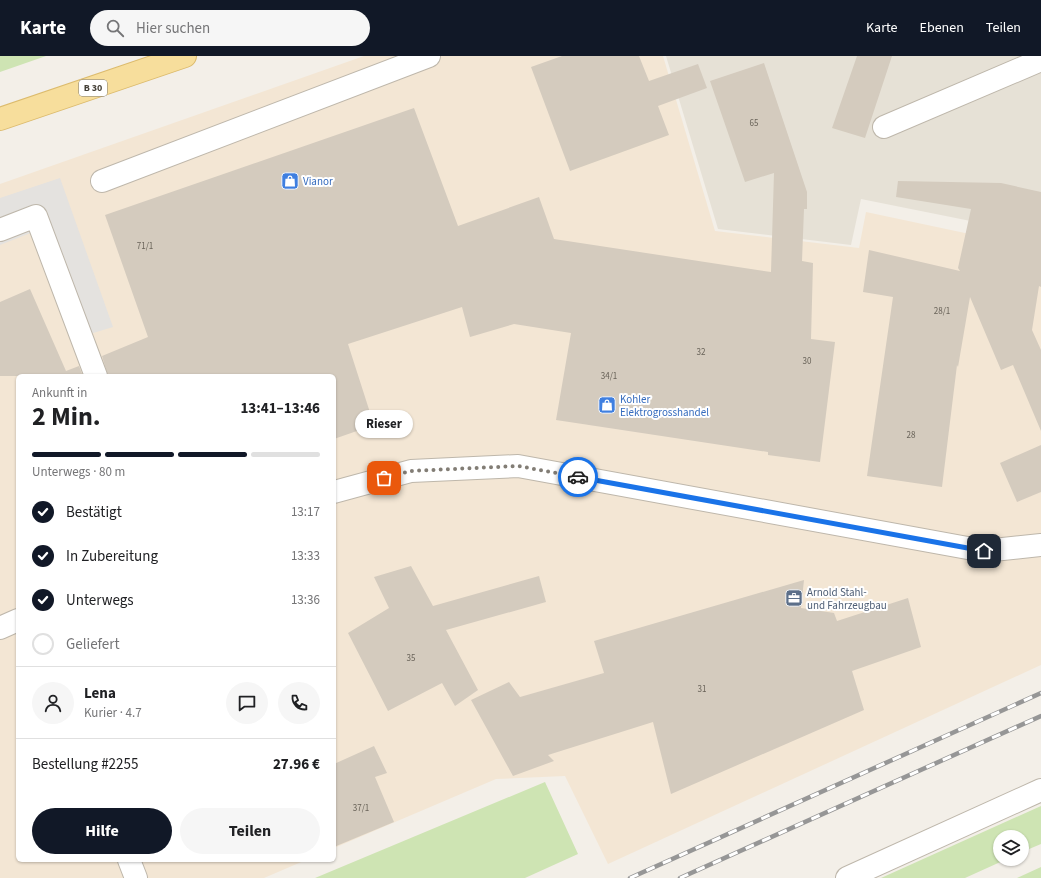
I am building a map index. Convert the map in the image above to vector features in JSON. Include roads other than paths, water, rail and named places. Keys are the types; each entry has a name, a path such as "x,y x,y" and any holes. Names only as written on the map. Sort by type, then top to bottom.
{"main road":[{"name":"B 30","path":"0,119 185,56"}],"street":[{"path":"102,181 429,56"},
{"path":"884,127 1041,60"},
{"path":"0,230 36,216 95,374"},
{"path":"336,491 411,471 518,466 984,551 1041,545"},
{"path":"847,878 1041,790"},
{"path":"130,862 136,878"}],"railway":[{"path":"630,878 1041,693"},
{"path":"680,878 1041,716"}],"place":[{"name":"Vianor","path":"290,181"},
{"name":"Kohler Elektrogrosshandel","path":"607,405"},
{"name":"Rieser","path":"384,478"},
{"name":"Arnold Stahl- und Fahrzeugbau","path":"794,598"}]}
